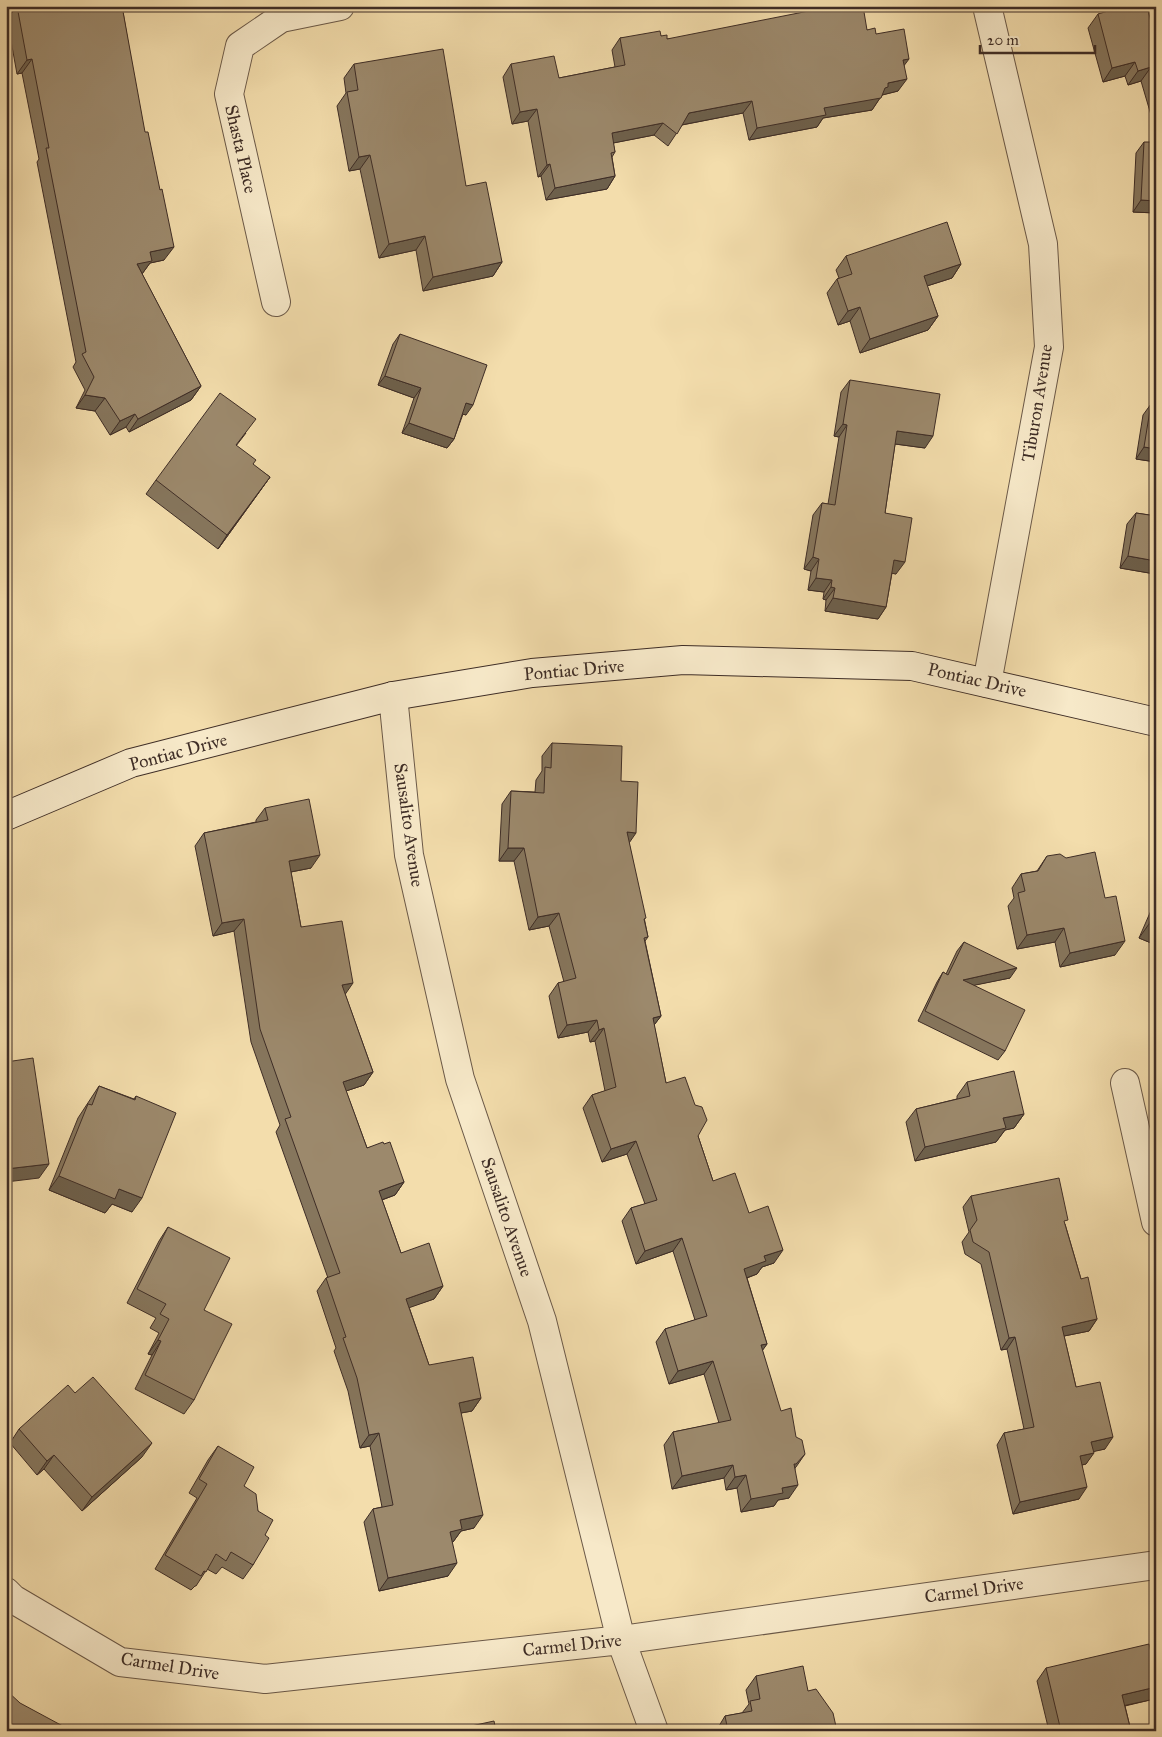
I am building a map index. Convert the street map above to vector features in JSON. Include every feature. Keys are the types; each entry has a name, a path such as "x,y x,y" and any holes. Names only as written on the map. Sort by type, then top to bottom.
{"street":[{"name":"Shasta Place","path":"276,302 229,94 240,46 281,18 340,6"},
{"name":"Tiburon Avenue","path":"987,6 1043,244 1049,347 987,683"},
{"name":"Pontiac Drive","path":"6,816 131,764 393,696 532,673 683,660 912,666 1156,722"},
{"name":"Sausalito Avenue","path":"393,696 409,855 460,1079 542,1321 621,1640 654,1731"},
{"path":"1125,1083 1156,1222"},
{"name":"Carmel Drive","path":"6,1592 13,1599 120,1662 265,1679 621,1640 1156,1565"}],"building":[{"path":"17,6 122,6 145,132 148,132 174,247 150,252 152,261 137,264 201,386 138,419 135,414 120,421 105,398 85,395 94,377 82,354 86,352 46,148 49,148 32,59 27,60"},
{"path":"834,6 863,6 867,30 875,28 876,34 904,29 909,59 903,60 907,79 888,83 888,87 885,88 881,98 824,108 826,115 757,128 752,101 689,113 677,134 663,123 612,133 615,152 611,153 615,176 555,188 550,164 547,165 537,109 520,112 511,64 554,56 559,78 625,65 620,38 660,31 661,36 667,35 667,39"},
{"path":"1125,6 1147,6 1153,30 1156,29 1156,85 1151,67 1138,71 1135,62 1112,68 1098,14"},
{"path":"443,49 466,186 486,182 502,262 433,277 425,236 389,244 370,155 359,157 347,92 358,90 354,64"},
{"path":"1144,142 1156,142 1156,201 1141,200"},
{"path":"947,222 961,264 924,276 938,316 870,339 860,307 848,311 837,279 852,274 846,256"},
{"path":"400,334 487,365 473,405 466,403 454,439 409,423 421,388 385,376"},
{"path":"850,380 940,394 933,436 897,431 885,513 912,518 905,562 894,560 886,607 833,598 835,588 831,587 832,580 816,578 819,559 813,557 822,503 835,505 847,425 843,424"},
{"path":"220,393 256,419 236,445 256,460 253,464 270,477 227,535 156,480"},
{"path":"1151,404 1156,405 1156,449 1144,447"},
{"path":"1136,513 1156,516 1156,561 1128,556"},
{"path":"552,743 622,746 621,781 638,782 636,833 627,832 646,918 644,919 648,937 644,938 661,1016 653,1018 666,1083 685,1077 695,1105 702,1107 707,1120 698,1136 713,1181 735,1173 749,1213 768,1206 783,1250 764,1256 766,1261 744,1269 767,1344 761,1345 781,1411 791,1408 796,1437 802,1440 805,1454 794,1464 798,1485 782,1488 783,1493 751,1499 746,1475 735,1477 733,1465 682,1476 673,1432 731,1420 713,1361 678,1371 665,1329 707,1316 682,1238 645,1251 631,1208 657,1200 636,1141 611,1149 592,1095 616,1087 604,1028 599,1030 597,1020 567,1025 558,983 576,978 559,913 538,917 524,848 508,848 511,791 544,793 545,767 551,768"},
{"path":"309,799 320,855 289,861 301,927 342,921 353,983 342,985 373,1072 343,1082 367,1148 383,1142 384,1144 390,1142 404,1182 379,1191 401,1253 429,1243 443,1286 406,1299 429,1365 473,1357 481,1398 459,1403 483,1515 460,1520 462,1529 450,1532 457,1563 388,1578 373,1509 393,1505 379,1433 369,1435 357,1378 343,1338 346,1337 326,1278 340,1273 285,1119 291,1117 260,1029 244,919 222,923 204,833 268,820 265,808"},
{"path":"1095,852 1105,898 1116,896 1125,941 1070,953 1064,928 1027,935 1018,893 1025,891 1021,874 1038,871 1047,856 1060,854 1066,858"},
{"path":"1156,908 1156,927 1149,924"},
{"path":"964,942 1017,968 963,980 1025,1010 1005,1051 925,1011 943,972 948,975"},
{"path":"33,1058 49,1164 6,1169 6,1062"},
{"path":"1014,1071 1024,1114 1003,1118 1006,1128 925,1147 916,1109 970,1096 967,1082"},
{"path":"99,1086 135,1100 136,1096 176,1113 142,1198 119,1189 115,1199 59,1176 88,1104 92,1105"},
{"path":"1059,1178 1068,1220 1064,1221 1081,1279 1088,1277 1097,1319 1062,1327 1076,1387 1100,1382 1113,1437 1091,1442 1094,1453 1080,1456 1087,1487 1020,1502 1004,1433 1034,1427 1015,1337 1009,1338 989,1252 973,1242 970,1230 977,1220 971,1196"},
{"path":"168,1227 230,1258 204,1310 232,1324 194,1400 145,1375 161,1341 158,1340 169,1319 160,1314 166,1304 137,1289"},
{"path":"93,1377 152,1443 92,1497 54,1455 47,1461 19,1429 68,1385 75,1393"},
{"path":"218,1446 254,1467 244,1486 256,1494 258,1511 273,1520 265,1535 269,1538 253,1565 231,1552 226,1561 216,1554 206,1572 204,1571 201,1576 165,1555 207,1484 199,1479"},
{"path":"1149,1644 1156,1673 1156,1687 1122,1695 1131,1731 1061,1731 1046,1668"},
{"path":"803,1666 808,1691 816,1689 833,1713 837,1731 728,1731 725,1716 752,1711 750,1701 760,1699 756,1676"},
{"path":"6,1690 20,1703 72,1731 6,1731"},
{"path":"494,1721 496,1731 463,1731 462,1728"}]}
